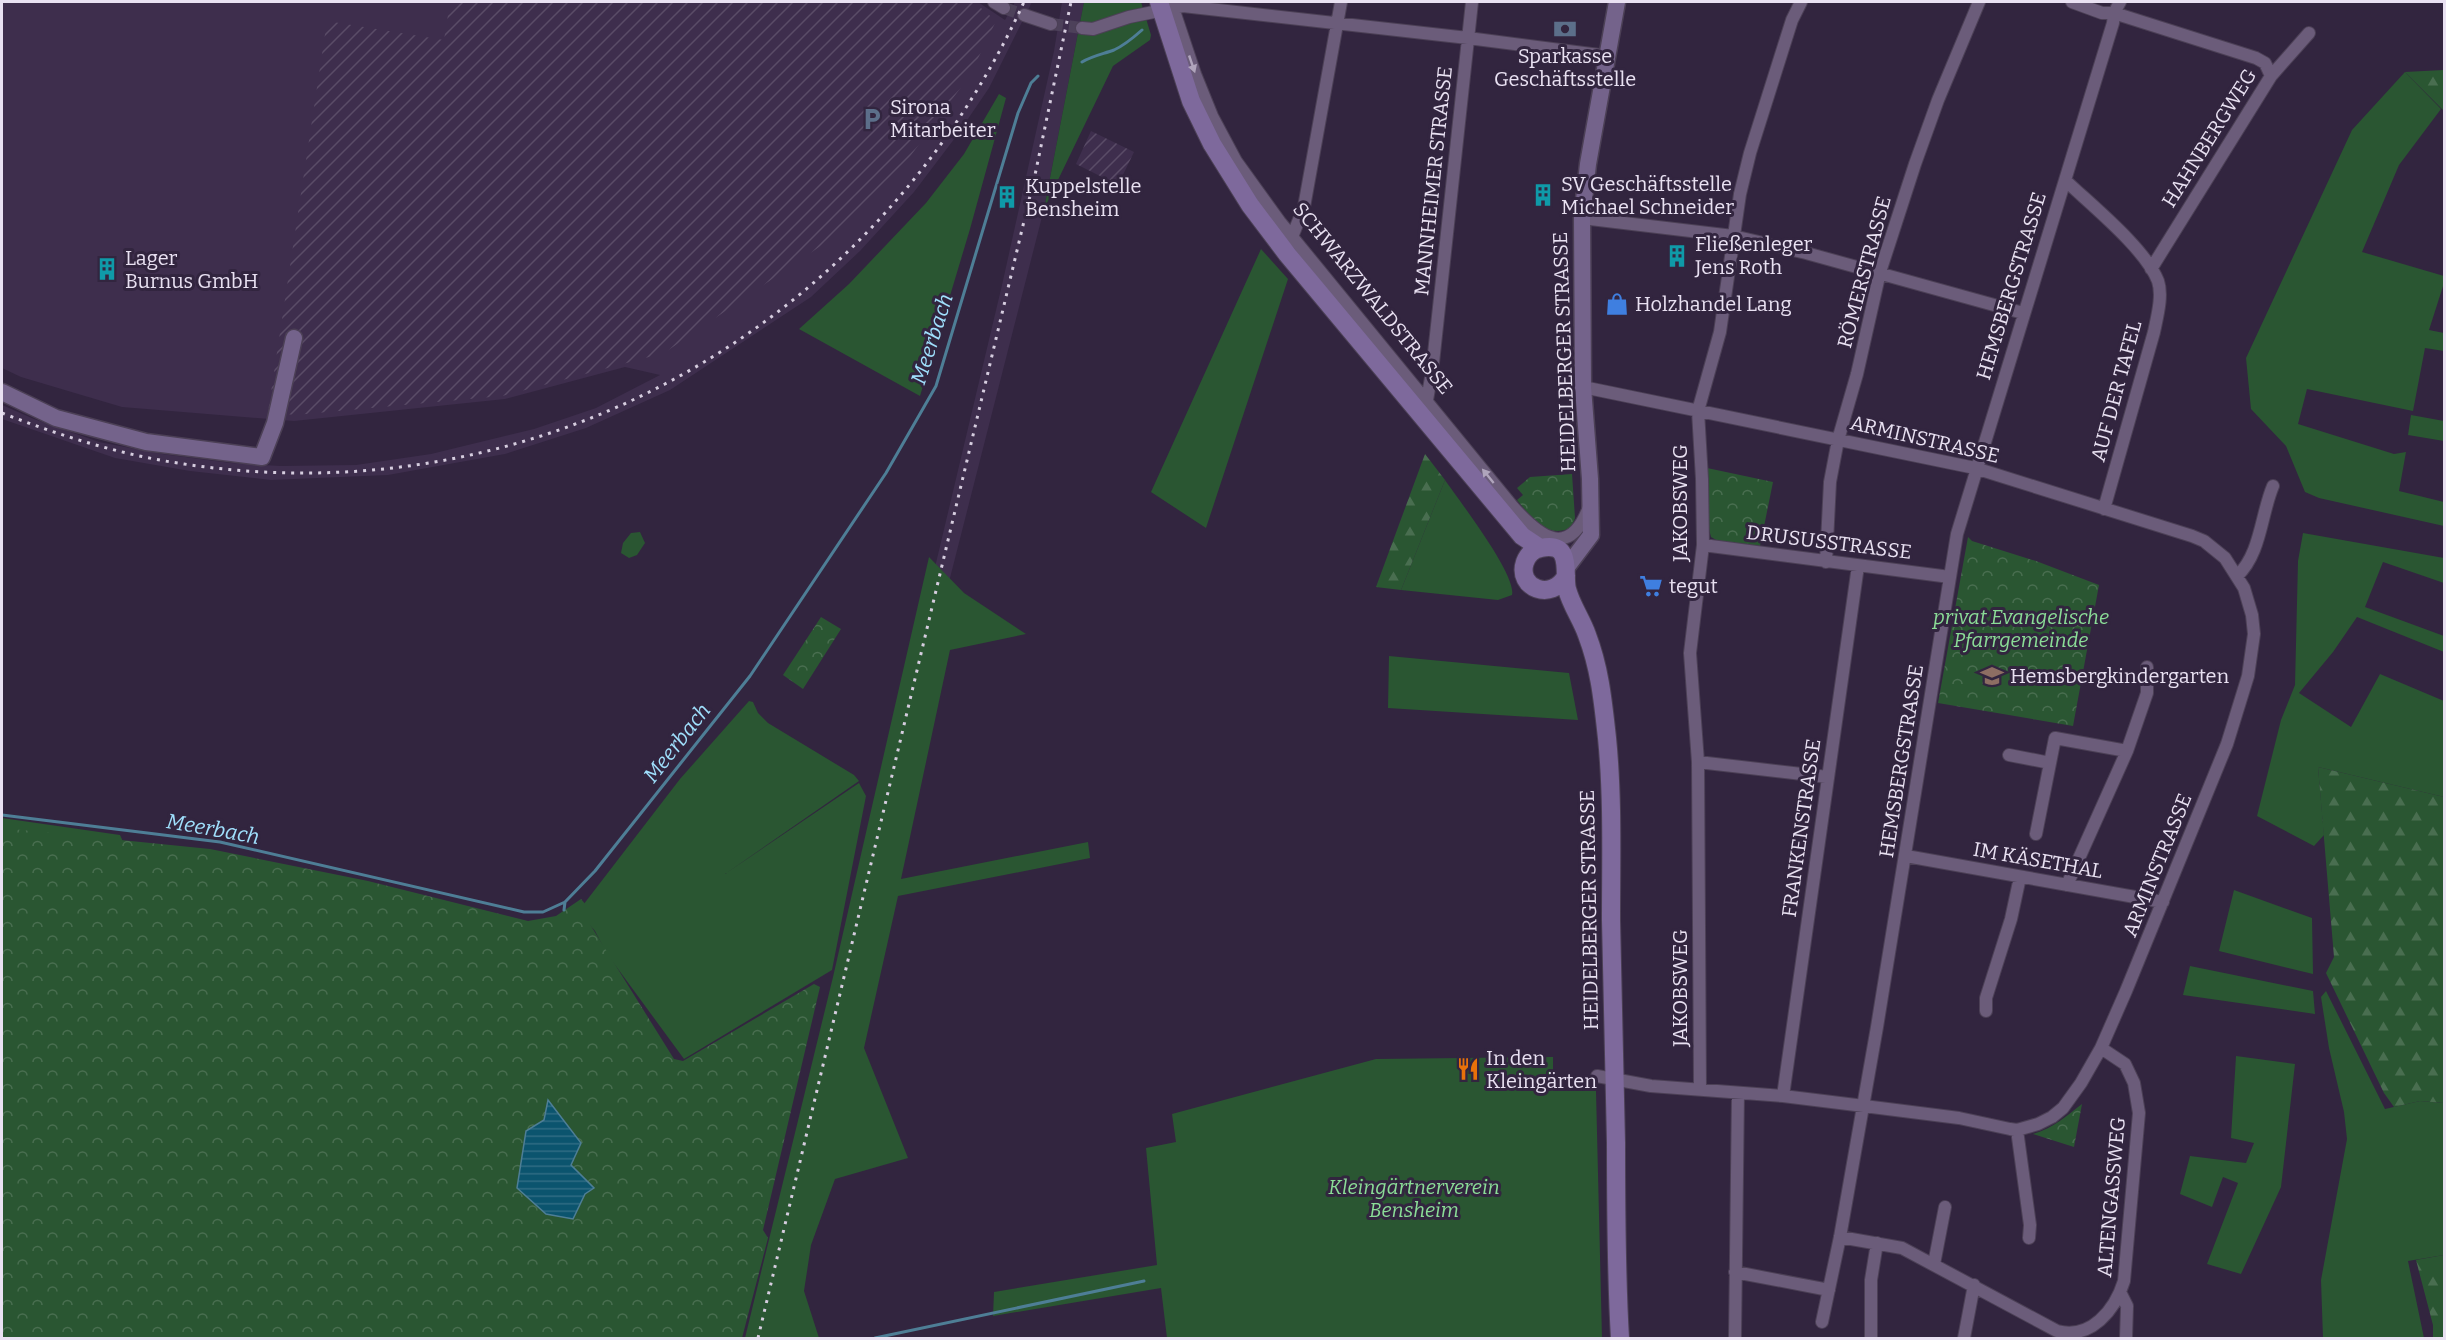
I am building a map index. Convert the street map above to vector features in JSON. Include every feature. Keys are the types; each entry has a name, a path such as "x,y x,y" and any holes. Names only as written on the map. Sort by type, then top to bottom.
{"main road":[{"name":"SCHWARZWALDSTRASSE","path":"1173,5 1191,101 1212,144 1250,205 1287,254 1522,537 1541,550"},
{"name":"HEIDELBERGER STRASSE","path":"1567,571 1559,586 1550,590 1539,590 1528,581 1524,568 1541,550 1564,557 1567,571 1567,589 1588,635 1601,680 1609,777 1605,1077 1620,1334"},
{"name":"HEIDELBERGER STRASSE","path":"1550,590 1562,603 1579,638 1603,706"}],"street":[{"path":"1292,237 1304,207 1341,2"},
{"name":"MANNHEIMER STRASSE","path":"1427,400 1432,372 1472,2"},
{"name":"HEIDELBERGER STRASSE","path":"1567,571 1591,535 1583,387 1582,218 1588,164 1617,2"},
{"name":"JAKOBSWEG","path":"1700,1089 1698,762 1690,653 1703,545 1698,411 1720,332 1740,194 1750,153 1792,20 1801,2"},
{"name":"RÖMERSTRASSE","path":"1826,562 1830,482 1838,440 1857,374 1880,273 1930,121 1979,2"},
{"path":"2072,2 2256,58 2265,63 2271,76"},
{"name":"HEMSBERGSTRASSE","path":"1822,1323 1864,1106 1957,534 1975,468 2113,23 2114,13 2120,2"},
{"path":"1082,28 1093,29 1173,5 1607,56"},
{"name":"SCHWARZWALDSTRASSE","path":"1173,5 1195,74 1212,116 1236,161 1292,237 1513,507 1543,536 1561,538 1573,532 1582,523 1591,503"},
{"path":"1024,15 1051,24"},
{"name":"HAHNBERGWEG","path":"2151,269 2271,76 2308,33"},
{"name":"HEMSBERGSTRASSE","path":"2064,180 2130,243 2151,269 2158,283"},
{"path":"1582,218 1733,237 1880,273 2023,313"},
{"name":"AUF DER TAFEL","path":"2104,509 2154,332 2158,306 2158,283"},
{"path":"2,392 56,417 146,442 262,457 275,423 294,338"},
{"name":"ARMINSTRASSE","path":"1583,387 1975,468 2204,541 2225,558 2237,576 2244,588 2252,615 2254,634 2248,676 2227,744 2101,1048 2081,1083 2063,1108 2038,1124 2017,1130"},
{"path":"2237,576 2247,565 2273,486"},
{"path":"1541,550 1563,549 1574,544 1591,524"},
{"name":"DRUSUSSTRASSE","path":"1703,545 1950,577"},
{"name":"FRANKENSTRASSE","path":"1784,1096 1858,566"},
{"path":"2067,885 2127,750 2147,693 2147,667"},
{"path":"2036,834 2055,738 2127,750"},
{"path":"2009,755 2050,763"},
{"path":"1698,762 1828,777"},
{"name":"IM KÄSETHAL","path":"1906,856 2163,902"},
{"path":"1986,1011 1986,998 2011,919 2020,877"},
{"name":"ALTENGASSWEG","path":"1840,1236 1902,1248 1974,1285 2050,1333 2071,1333 2094,1327 2121,1292 2126,1269 2139,1113 2134,1083 2126,1066 2101,1048"},
{"path":"1605,1077 1651,1086 1784,1096 1959,1118 2017,1130 2030,1225 2029,1238"},
{"path":"1735,1338 1738,1093"},
{"path":"1934,1264 1945,1207"},
{"path":"1871,1338 1871,1280 1877,1243"},
{"path":"1735,1272 1829,1290"},
{"path":"1964,1338 1974,1285"},
{"name":"ALTENGASSWEG","path":"2121,1292 2127,1306 2126,1338"}],"shaded area":[{"path":"2,2 978,2 1005,20 1015,2 1032,2 989,88 955,138 914,192 860,251 811,297 670,390 586,428 505,454 388,475 271,480 190,471 115,458 2,419 2,405 99,442 162,454 231,463 281,466 356,465 431,454 534,429 596,408 660,375 625,367 505,399 294,421 122,407 21,377 2,368"},
{"path":"450,2 974,2 996,21 970,75 895,177 825,243 664,353 502,396 295,415 268,412 327,21 444,40"},
{"path":"1062,2 1084,2 1044,209 950,578 927,687 752,1338 1002,285 1054,51"},
{"path":"1091,131 1134,152 1118,185 1076,164"}],"green space":[{"path":"1084,2 1141,2 1151,35 1150,40 1113,66 1044,209"},
{"path":"2444,70 2444,111 2405,72"},
{"path":"2405,72 2441,109 2399,165 2362,252 2444,276 2444,283 2429,330 2444,333 2444,351 2425,348 2413,411 2307,389 2298,424 2394,454 2406,452 2399,491 2444,502 2444,526 2319,498 2305,492 2286,446 2251,409 2246,358 2352,130"},
{"path":"999,94 1006,98 920,396 799,329 849,284 926,203 964,154"},
{"path":"1261,249 1288,279 1206,528 1151,492"},
{"path":"2411,415 2444,421 2444,441 2408,435"},
{"path":"1425,454 1445,480 1401,590 1376,587"},
{"path":"1707,468 1773,482 1760,546 1718,541 1711,537"},
{"path":"1572,474 1575,518 1571,528 1562,531 1546,529 1534,520 1517,500 1523,495 1517,488 1530,477"},
{"path":"1445,480 1496,555 1511,585 1512,595 1498,600 1401,590"},
{"path":"640,532 645,543 637,555 629,558 621,553 623,543 631,533"},
{"path":"2303,533 2444,558 2444,583 2383,562 2365,607 2444,636 2444,652 2357,617 2333,652 2299,693 2351,727 2380,674 2444,701 2444,797 2318,767 2324,835 2314,846 2257,816 2281,720 2295,685 2298,561"},
{"name":"privat Evangelische Pfarrgemeinde","path":"1968,537 1972,541 2036,561 2099,585 2073,726 1938,703"},
{"path":"929,557 964,593 1026,634 950,650 901,879 1088,842 1090,858 898,896 864,1048 908,1158 835,1179 811,1245 804,1291 819,1338 745,1338 833,977"},
{"path":"821,617 841,629 803,689 783,675"},
{"path":"1389,656 1569,673 1578,720 1388,708"},
{"path":"749,701 753,702 758,713 768,723 854,775 859,781 725,874 859,783 866,796 832,970 684,1059 607,954 595,931 582,916 580,909 680,779"},
{"path":"2318,767 2444,797 2444,1103 2420,1101 2394,1107 2384,1093 2326,973 2334,957"},
{"path":"2,818 120,835 126,848 2,847"},
{"path":"2,828 210,849 368,881 528,921 556,916 581,899 586,905 586,918 674,1059 683,1061 814,984 820,987 763,1230 768,1238 742,1338 2,1338"},
{"path":"2234,890 2312,918 2313,974 2219,951"},
{"path":"2190,966 2313,991 2315,1014 2183,995"},
{"path":"2326,991 2385,1109 2420,1101 2444,1103 2444,1255 2408,1261 2424,1338 2323,1338 2321,1280 2347,1139 2344,1112 2329,1048 2321,997"},
{"path":"2236,1056 2295,1064 2281,1187 2241,1274 2207,1264 2238,1183 2223,1177 2212,1207 2180,1194 2190,1156 2246,1163 2254,1143 2231,1138"},
{"name":"Kleingärtnerverein Bensheim","path":"1553,1057 1553,1091 1596,1091 1602,1338 1167,1338 1161,1288 993,1316 994,1292 1157,1265 1146,1148 1176,1142 1172,1114 1376,1059"},
{"path":"2082,1104 2074,1147 2033,1134 2054,1125"},
{"path":"2444,1255 2444,1338 2433,1338 2433,1325 2416,1260"}],"water":[{"path":"548,1100 581,1143 571,1165 594,1188 585,1194 573,1219 546,1214 517,1188 526,1131 544,1120"}],"waterway":[{"name":"Meerbach","path":"1082,62 1118,48 1142,30"},
{"name":"Meerbach","path":"2,815 220,842 524,912 543,912 565,902 595,871 750,676 886,473 936,386 1018,113 1031,83 1038,76"},
{"name":"Meerbach","path":"564,910 565,902"},
{"path":"875,1338 1144,1281"}],"tunnel":[{"path":"1004,8 1024,15"},
{"path":"1051,24 1082,28"}],"railway":[{"path":"2,413 92,444 161,460 184,464 316,473 445,460 567,427 682,375 787,305 880,218 960,117 1024,2"},
{"path":"758,1338 1035,175 1071,2"}],"place":[{"name":"Sparkasse Geschäftsstelle","path":"1565,29"},
{"name":"Sirona Mitarbeiter","path":"872,119"},
{"name":"SV Geschäftsstelle Michael Schneider","path":"1543,195"},
{"name":"Kuppelstelle Bensheim","path":"1007,197"},
{"name":"Fließenleger Jens Roth","path":"1677,256"},
{"name":"Lager Burnus GmbH","path":"107,269"},
{"name":"Holzhandel Lang","path":"1617,304"},
{"name":"tegut","path":"1651,586"},
{"name":"Hemsbergkindergarten","path":"1992,676"},
{"name":"In den Kleingärten","path":"1468,1069"}]}
